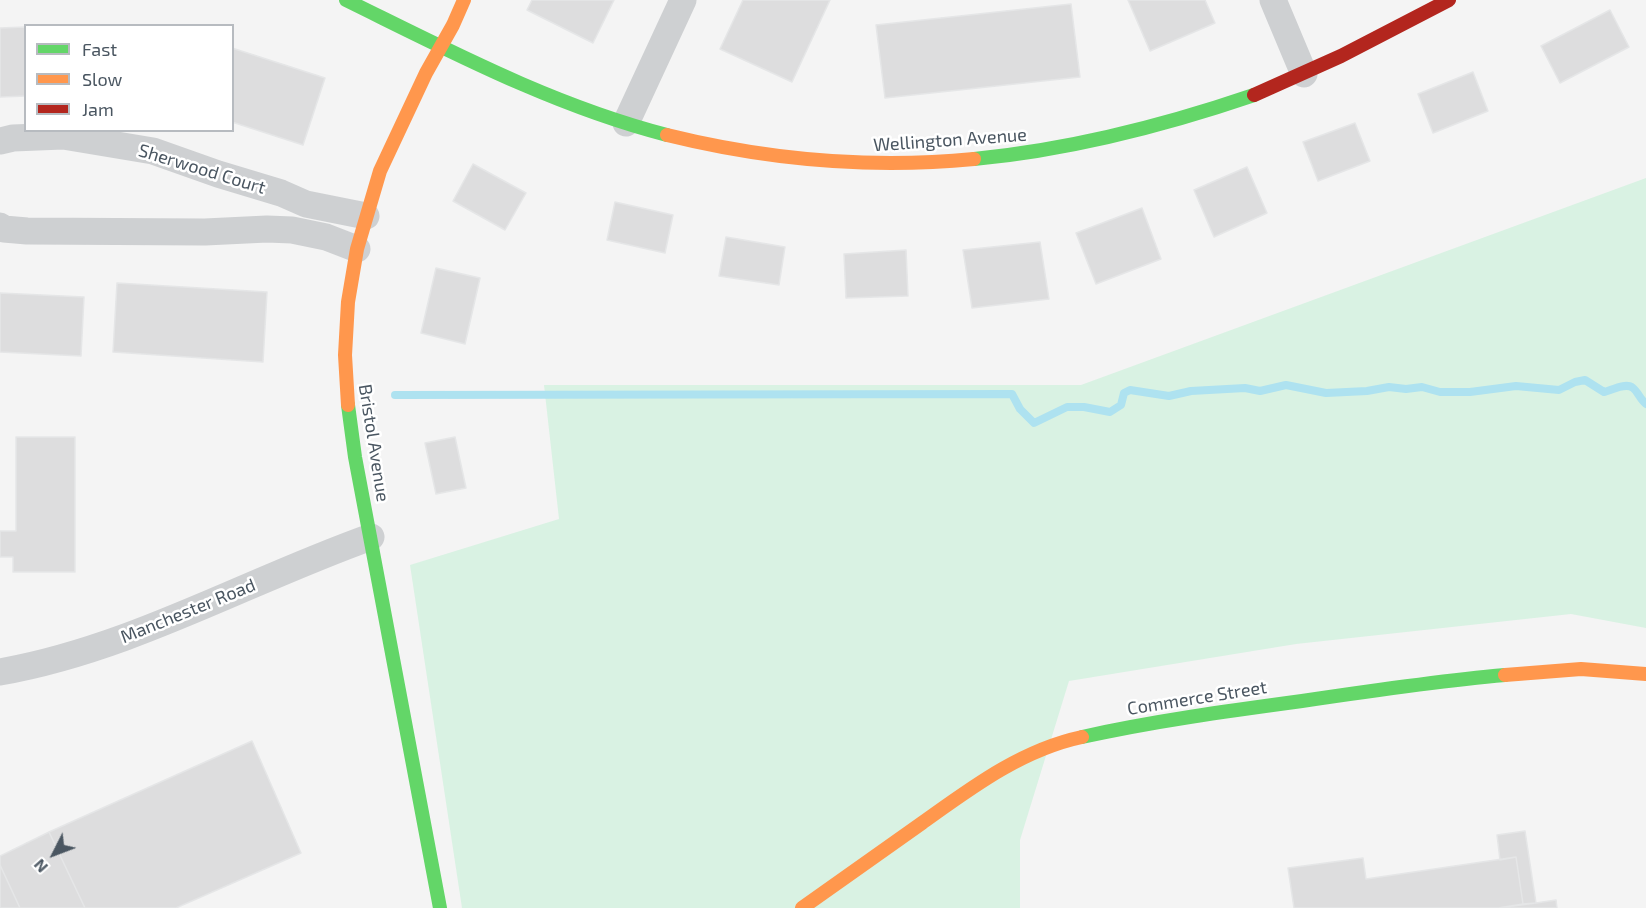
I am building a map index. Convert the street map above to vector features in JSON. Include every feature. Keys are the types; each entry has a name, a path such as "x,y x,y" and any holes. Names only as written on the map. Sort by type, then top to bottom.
{"street":[{"name":"Wellington Avenue","path":"346,0 440,46 598,115 697,142 748,153 859,164 918,164 1034,153 1143,129 1252,95 1304,74 1449,0"},
{"name":"Bristol Avenue","path":"440,908 354,446 345,364 348,302 357,249 380,171 411,102 464,0"},
{"path":"626,123 684,0"},
{"path":"1273,0 1304,74"},
{"name":"Sherwood Court","path":"0,141 13,138 63,136 153,151 281,193 306,204 366,216"},
{"path":"0,226 4,229 27,231 284,230 326,237 357,249"},
{"name":"Manchester Road","path":"0,672 107,644 327,552 371,537"},
{"name":"Commerce Street","path":"802,908 985,778 1025,756 1071,739 1126,727 1258,706 1456,679 1581,669 1646,674"}],"green space":[{"path":"1646,178 1646,628 1571,614 1296,644 1069,681 1020,840 1020,908 462,908 410,565 559,519 544,385 1081,385"}],"building":[{"path":"532,0 614,0 593,43 527,10"},
{"path":"743,0 830,0 792,82 720,49"},
{"path":"1128,0 1205,0 1215,23 1150,51"},
{"path":"1071,4 1080,77 885,98 876,25"},
{"path":"1610,10 1629,47 1560,83 1541,46"},
{"path":"24,27 24,96 0,97 0,28"},
{"path":"234,49 325,78 303,145 234,123"},
{"path":"1473,72 1488,111 1433,133 1418,94"},
{"path":"1355,123 1370,161 1318,181 1303,142"},
{"path":"473,164 526,193 505,230 453,201"},
{"path":"1247,167 1267,213 1214,237 1194,190"},
{"path":"615,202 673,215 665,253 607,240"},
{"path":"1142,208 1161,259 1096,284 1076,233"},
{"path":"726,237 785,247 779,285 719,276"},
{"path":"1040,242 1049,299 972,308 963,250"},
{"path":"906,250 908,296 846,298 844,254"},
{"path":"436,268 480,278 465,344 421,333"},
{"path":"117,283 267,292 263,362 113,352"},
{"path":"0,293 84,297 81,356 0,352"},
{"path":"16,437 75,437 75,572 13,572 13,557 0,557 0,531 16,531"},
{"path":"455,437 466,488 436,494 425,443"},
{"path":"252,741 301,853 176,908 85,908 49,832"},
{"path":"1525,831 1536,903 1523,904 1516,857 1500,860 1497,835"},
{"path":"49,832 85,908 20,908 0,865 0,856"},
{"path":"1516,857 1523,904 1498,908 1294,908 1288,868 1363,858 1366,879"},
{"path":"0,865 20,908 0,908"},
{"path":"1556,900 1557,908 1498,908 1536,903"}],"waterway":[{"path":"395,395 1012,394 1020,409 1034,423 1067,407 1084,407 1110,412 1121,405 1124,393 1130,390 1169,396 1191,391 1245,388 1260,391 1286,385 1326,393 1367,391 1389,387 1406,389 1422,387 1440,392 1470,392 1516,386 1559,390 1585,380 1604,392 1630,386 1646,404"}],"traffic: fast":[{"path":"346,0 543,93 625,123 667,135"},
{"path":"974,159 1045,150 1116,135 1185,117 1254,95"},
{"path":"348,405 355,457 440,908"},
{"path":"1082,737 1136,726 1403,686 1505,675"}],"traffic: slow":[{"path":"348,405 345,355 348,302 357,249 380,171 426,73 464,0"},
{"path":"667,135 743,151 819,160 896,163 974,159"},
{"path":"1505,675 1581,669 1646,674"},
{"path":"802,908 997,772 1038,751 1082,737"}],"traffic: jam":[{"path":"1254,95 1341,56 1449,0"}]}
